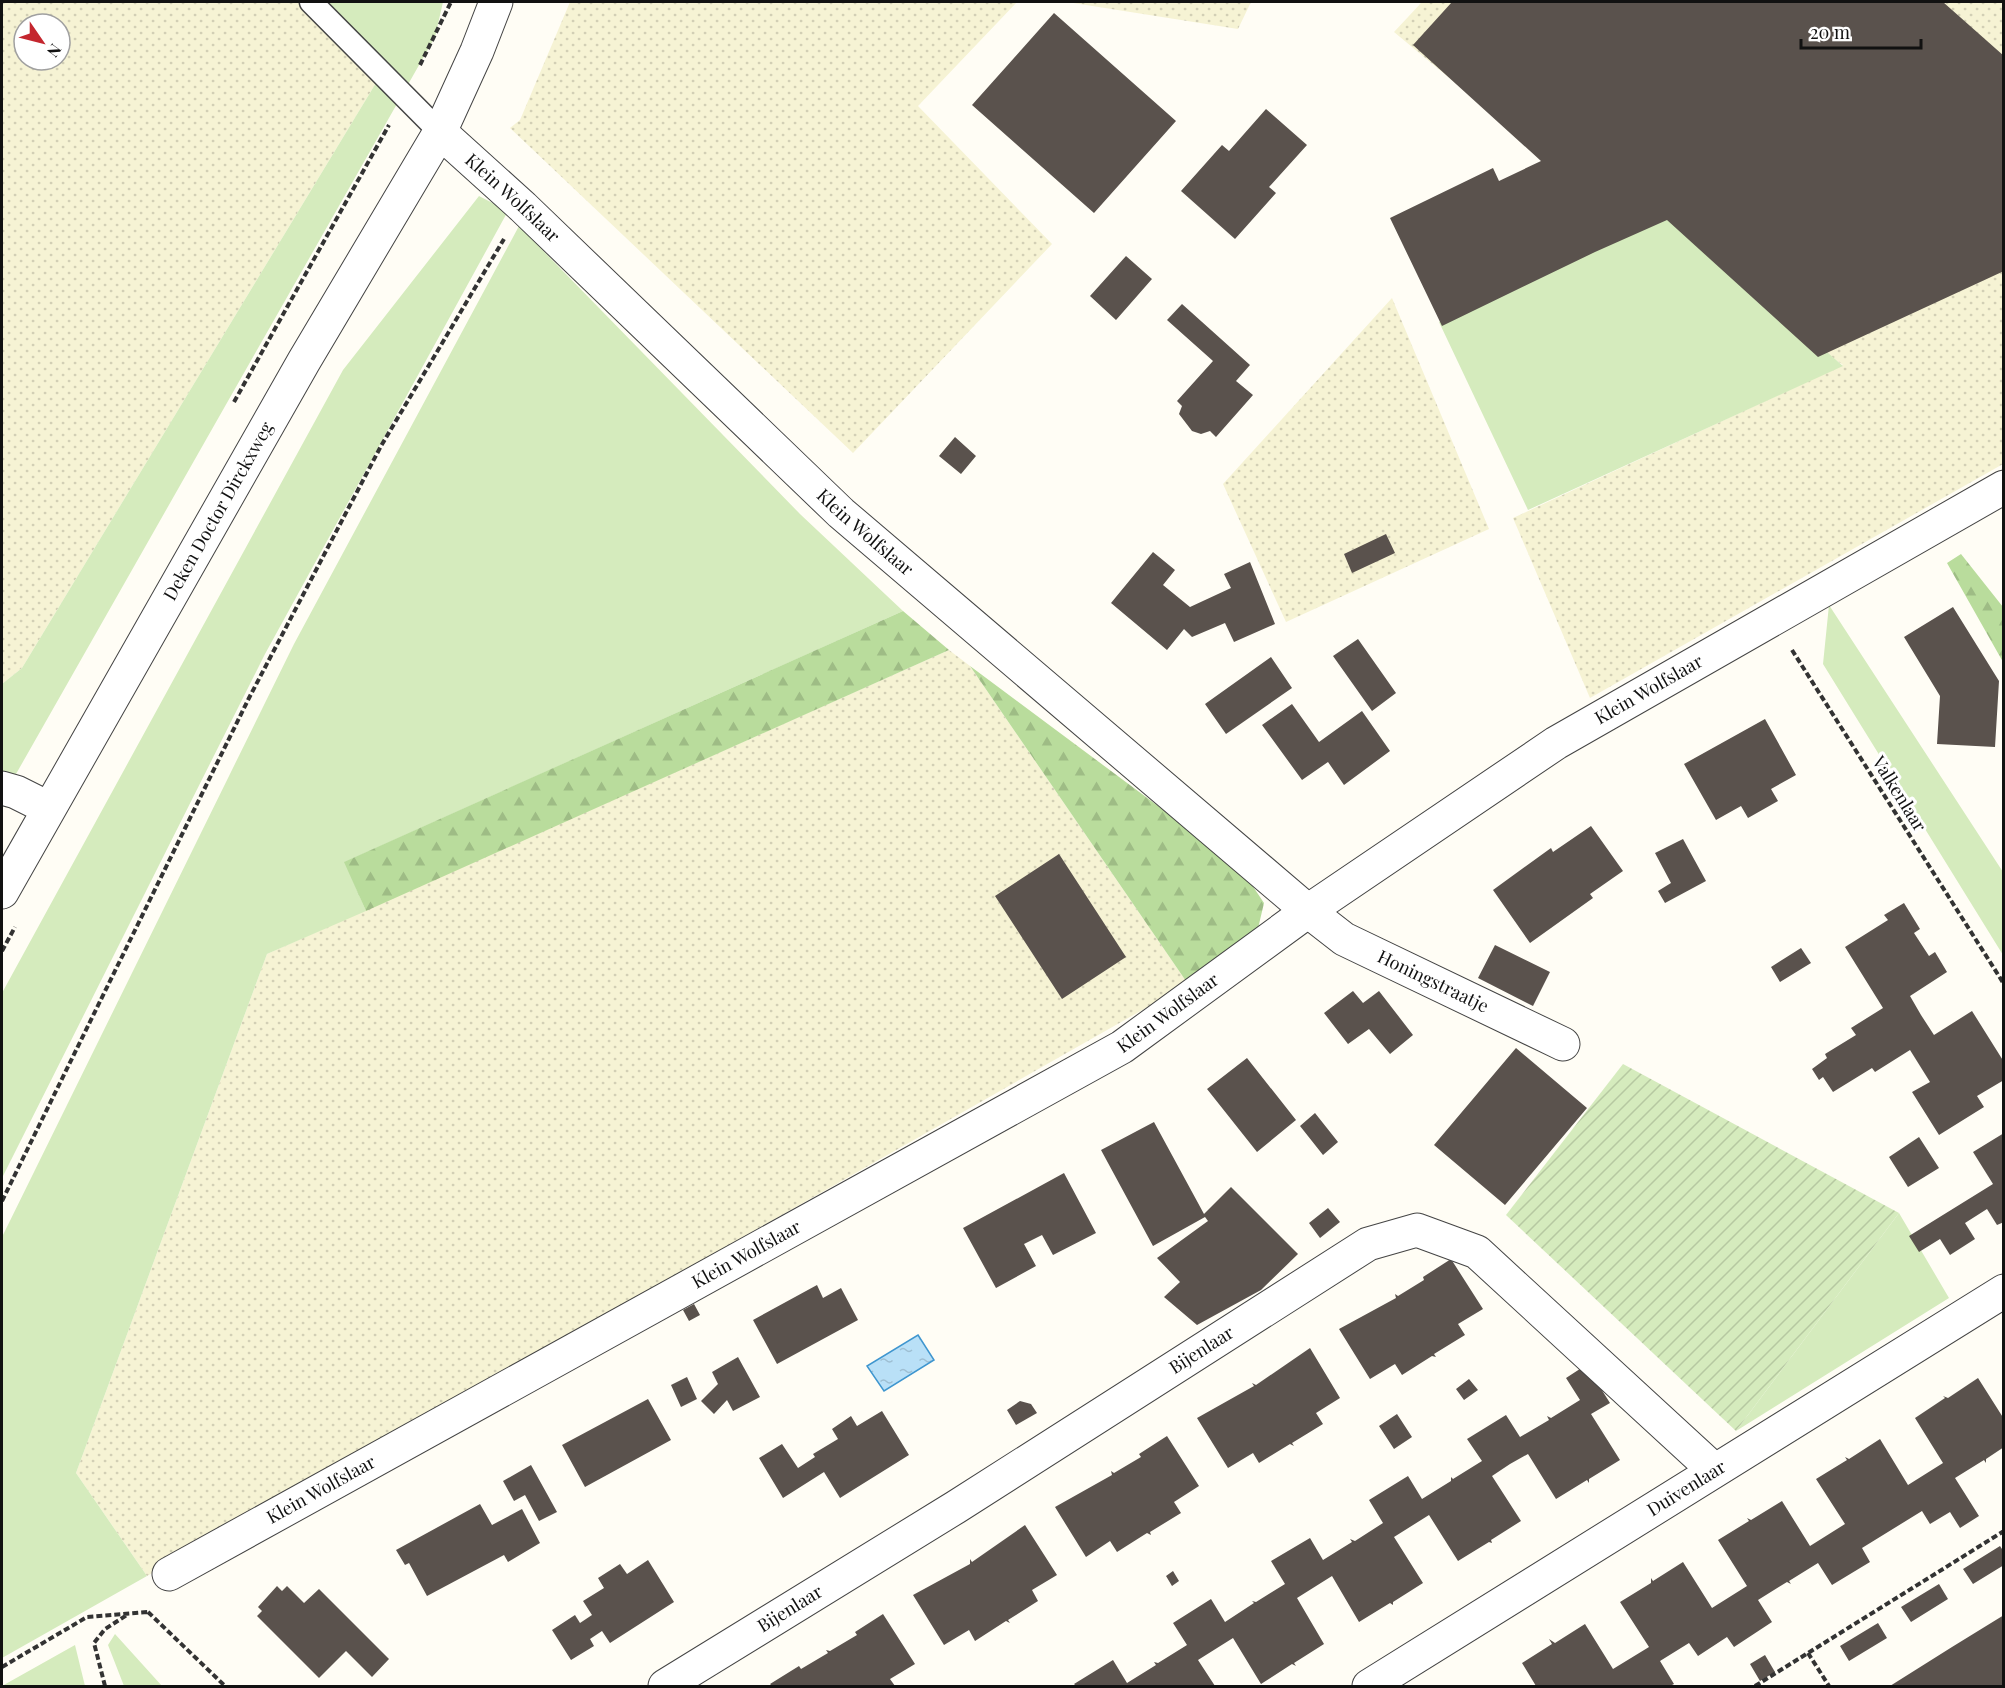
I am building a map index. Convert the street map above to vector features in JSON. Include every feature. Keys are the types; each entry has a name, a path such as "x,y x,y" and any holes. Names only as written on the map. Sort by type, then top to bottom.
{"street":[{"name":"Deken Doctor Dirckxweg","path":"2,892 48,808 440,132 477,51 496,2"},
{"name":"Klein Wolfslaar","path":"440,132 523,207 841,513 1308,911"},
{"name":"Klein Wolfslaar","path":"169,1574 1122,1047 1308,911 1556,743 2004,487"},
{"path":"2,788 16,792 48,808"},
{"name":"Honingstraatje","path":"1308,911 1344,939 1563,1044"},
{"name":"Bijenlaar","path":"665,1686 966,1501 1368,1244 1417,1230 1477,1252 1714,1470"},
{"name":"Duivenlaar","path":"1369,1686 2004,1291"}],"lane":[{"path":"311,2 440,132"}],"path":[{"path":"404,98 451,2"},
{"path":"2,1201 249,698 381,446 523,207"},
{"name":"Valkenlaar","path":"1773,619 2004,984"},
{"path":"1755,1686 2004,1531"},
{"path":"148,1612 169,1574"},
{"path":"2,1667 87,1617 148,1612 225,1686"},
{"path":"105,1686 94,1643 105,1629 129,1613"},
{"path":"1808,1653 1829,1686"}],"shaded area":[{"path":"2,2 315,2 382,73 22,668 2,684"},
{"path":"570,2 1017,2 918,106 1052,244 853,453 510,128 520,120"},
{"path":"1067,2 1251,2 1238,29"},
{"path":"1422,2 2003,2 2003,464 1590,698 1513,518 1843,365 1536,150 1394,32"},
{"path":"1392,298 1489,529 1286,622 1223,484"},
{"path":"949,650 970,666 1188,984 147,1576 76,1473 267,954"}],"green space":[{"path":"315,2 443,2 435,37 16,774 2,773 2,684 22,668 382,73"},
{"path":"479,196 508,211 265,654 2,1178 2,993 343,370"},
{"path":"1665,211 1843,366 1528,510 1439,322"},
{"path":"519,226 800,514 903,611 345,862 366,911 267,954 76,1473 147,1576 2,1658 2,1237 294,644"},
{"path":"1961,554 2003,607 2003,662 1947,563"},
{"path":"1829,605 2003,872 2003,955 1823,664"},
{"path":"903,611 949,650 366,911 344,862"},
{"path":"970,666 1240,867 1264,903 1256,937 1188,984"},
{"path":"1623,1064 1899,1213 1736,1431 1506,1215"},
{"path":"1899,1213 1949,1298 1736,1431"},
{"path":"115,1634 162,1686 124,1686 108,1645"},
{"path":"75,1645 85,1686 2,1686"}],"water":[{"path":"918,1335 934,1360 884,1391 867,1366"}],"building":[{"path":"1452,2 1943,2 2004,56 2004,271 1818,357 1667,220 1442,326 1390,218 1493,168 1499,181 1541,161 1413,45"},
{"path":"1054,13 1176,121 1094,213 972,105"},
{"path":"1266,109 1307,145 1269,187 1276,193 1235,239 1181,191 1222,145 1229,151"},
{"path":"1126,256 1152,279 1116,320 1090,296"},
{"path":"1182,304 1250,365 1236,381 1253,395 1216,437 1210,431 1201,434 1192,431 1179,414 1182,406 1177,401 1213,361 1167,320"},
{"path":"955,437 976,456 961,474 939,456"},
{"path":"1386,534 1395,553 1352,573 1344,554"},
{"path":"1153,552 1175,570 1163,585 1190,607 1231,588 1224,574 1250,562 1275,624 1234,642 1225,623 1192,637 1184,629 1167,650 1111,603"},
{"path":"1953,607 1999,681 1995,747 1937,744 1940,696 1904,637"},
{"path":"1358,639 1396,693 1372,711 1333,656"},
{"path":"1271,657 1292,688 1226,734 1205,704"},
{"path":"1292,704 1319,742 1362,711 1390,751 1344,785 1328,762 1302,780 1262,725"},
{"path":"1765,719 1796,775 1771,789 1778,801 1748,818 1741,806 1716,820 1684,764"},
{"path":"1591,826 1623,871 1590,894 1593,898 1530,943 1493,890 1551,848 1553,852"},
{"path":"1683,839 1706,881 1665,903 1658,891 1671,883 1655,853"},
{"path":"1059,854 1126,957 1062,999 995,896"},
{"path":"1904,903 1920,929 1914,933 1929,956 1935,952 1947,972 1910,996 1921,1015 1934,1035 1972,1011 2004,1062 2004,1080 1977,1096 1984,1107 1939,1135 1912,1092 1930,1082 1910,1050 1875,1072 1872,1068 1833,1092 1823,1077 1819,1080 1812,1069 1827,1058 1825,1054 1856,1035 1851,1028 1883,1008 1845,947 1888,920 1884,915"},
{"path":"1495,945 1550,972 1533,1006 1478,978"},
{"path":"1801,948 1811,963 1780,982 1771,967"},
{"path":"1353,991 1363,1003 1379,991 1413,1035 1390,1054 1369,1029 1348,1044 1324,1013"},
{"path":"1516,1048 1587,1108 1505,1205 1434,1145"},
{"path":"1247,1058 1296,1120 1257,1152 1207,1089"},
{"path":"1315,1113 1338,1142 1323,1155 1300,1126"},
{"path":"1154,1122 1204,1214 1231,1187 1298,1254 1261,1290 1197,1325 1164,1297 1180,1282 1157,1258 1208,1221 1205,1217 1153,1246 1101,1150"},
{"path":"2004,1133 2004,1222 1997,1225 1987,1209 1965,1223 1975,1239 1950,1255 1940,1239 1919,1252 1909,1236 1993,1184 1973,1152"},
{"path":"1919,1137 1939,1168 1908,1187 1889,1157"},
{"path":"1064,1173 1096,1233 1053,1255 1042,1235 1024,1244 1036,1266 996,1288 963,1228"},
{"path":"1328,1208 1340,1222 1320,1238 1309,1223"},
{"path":"1451,1259 1483,1309 1458,1324 1465,1335 1434,1354 1436,1357 1432,1356 1402,1375 1395,1364 1370,1379 1339,1329 1396,1298 1395,1294 1398,1296 1424,1280 1423,1277"},
{"path":"817,1285 823,1298 841,1288 858,1320 777,1364 753,1320"},
{"path":"694,1304 700,1315 689,1321 683,1310"},
{"path":"1310,1348 1340,1398 1316,1413 1323,1424 1292,1443 1294,1446 1290,1444 1259,1463 1253,1453 1228,1468 1197,1418 1254,1386 1252,1383 1256,1385"},
{"path":"738,1357 760,1397 733,1411 727,1400 714,1414 701,1401 718,1384 712,1372"},
{"path":"1586,1365 1610,1403 1591,1414 1620,1460 1589,1479 1589,1483 1587,1480 1556,1499 1528,1454 1510,1464 1492,1476 1521,1521 1491,1540 1492,1543 1489,1542 1458,1561 1429,1515 1394,1537 1423,1583 1393,1602 1393,1605 1390,1603 1359,1622 1332,1576 1297,1598 1324,1644 1294,1663 1296,1666 1292,1664 1261,1684 1233,1638 1198,1660 1215,1686 1076,1686 1074,1684 1113,1660 1127,1683 1156,1665 1154,1662 1158,1663 1187,1645 1173,1623 1211,1599 1225,1622 1254,1603 1252,1601 1256,1602 1285,1584 1271,1561 1310,1538 1323,1560 1352,1542 1350,1539 1355,1541 1383,1523 1369,1500 1408,1476 1422,1499 1451,1481 1451,1477 1453,1479 1482,1461 1467,1439 1506,1415 1520,1437 1549,1420 1547,1416 1551,1418 1580,1400 1566,1378"},
{"path":"687,1377 697,1399 681,1407 671,1385"},
{"path":"1978,1378 2004,1419 2004,1447 1986,1459 1986,1463 1984,1460 1955,1478 1979,1516 1960,1528 1950,1512 1930,1524 1922,1511 1862,1548 1870,1562 1832,1585 1818,1563 1789,1581 1791,1584 1787,1582 1758,1600 1772,1622 1734,1647 1727,1637 1698,1656 1689,1643 1660,1661 1674,1684 1670,1686 1536,1686 1522,1663 1552,1644 1549,1639 1555,1643 1585,1624 1613,1669 1649,1647 1620,1602 1651,1583 1651,1578 1653,1581 1683,1562 1712,1608 1747,1586 1718,1540 1749,1521 1747,1518 1751,1520 1782,1501 1810,1546 1845,1524 1816,1479 1847,1460 1845,1457 1849,1459 1880,1439 1908,1485 1943,1463 1915,1418 1945,1398 1943,1396 1948,1398"},
{"path":"1469,1379 1478,1390 1464,1400 1456,1389"},
{"path":"648,1399 671,1440 585,1487 562,1445"},
{"path":"1020,1401 1031,1404 1037,1413 1016,1425 1007,1410"},
{"path":"882,1411 909,1455 840,1498 824,1472 783,1498 759,1458 782,1444 798,1468 815,1457 813,1454 838,1439 832,1429 851,1416 857,1426"},
{"path":"1397,1414 1412,1437 1394,1449 1379,1426"},
{"path":"1167,1436 1199,1486 1174,1502 1181,1513 1150,1532 1151,1535 1147,1533 1117,1552 1110,1541 1086,1557 1055,1507 1112,1475 1111,1471 1114,1473 1141,1457 1139,1454"},
{"path":"531,1465 557,1512 539,1521 525,1495 514,1501 503,1481"},
{"path":"480,1504 492,1525 522,1509 540,1543 508,1562 504,1555 427,1596 409,1563 405,1565 396,1550"},
{"path":"1025,1525 1057,1575 1032,1590 1038,1601 1008,1620 1010,1623 1006,1621 975,1641 969,1630 944,1645 913,1595 970,1564 970,1559 972,1562"},
{"path":"2000,1546 2004,1552 2004,1565 1973,1584 1963,1569"},
{"path":"648,1560 674,1602 610,1643 602,1631 590,1639 594,1646 571,1660 552,1630 575,1615 580,1623 592,1615 583,1601 604,1588 598,1578 620,1564 627,1574"},
{"path":"1173,1571 1179,1581 1172,1586 1166,1576"},
{"path":"1939,1584 1948,1599 1911,1622 1901,1607"},
{"path":"277,1586 282,1591 287,1586 304,1603 319,1589 389,1659 372,1677 346,1651 319,1678 257,1616 262,1611 258,1607"},
{"path":"883,1614 915,1664 890,1679 895,1686 772,1686 770,1684 799,1666 801,1669 828,1653 826,1650 830,1651 857,1635 855,1632"},
{"path":"2004,1615 2004,1686 1890,1686 1952,1647"},
{"path":"1878,1623 1887,1638 1849,1661 1840,1646"},
{"path":"1765,1655 1775,1672 1760,1681 1750,1664"}]}
